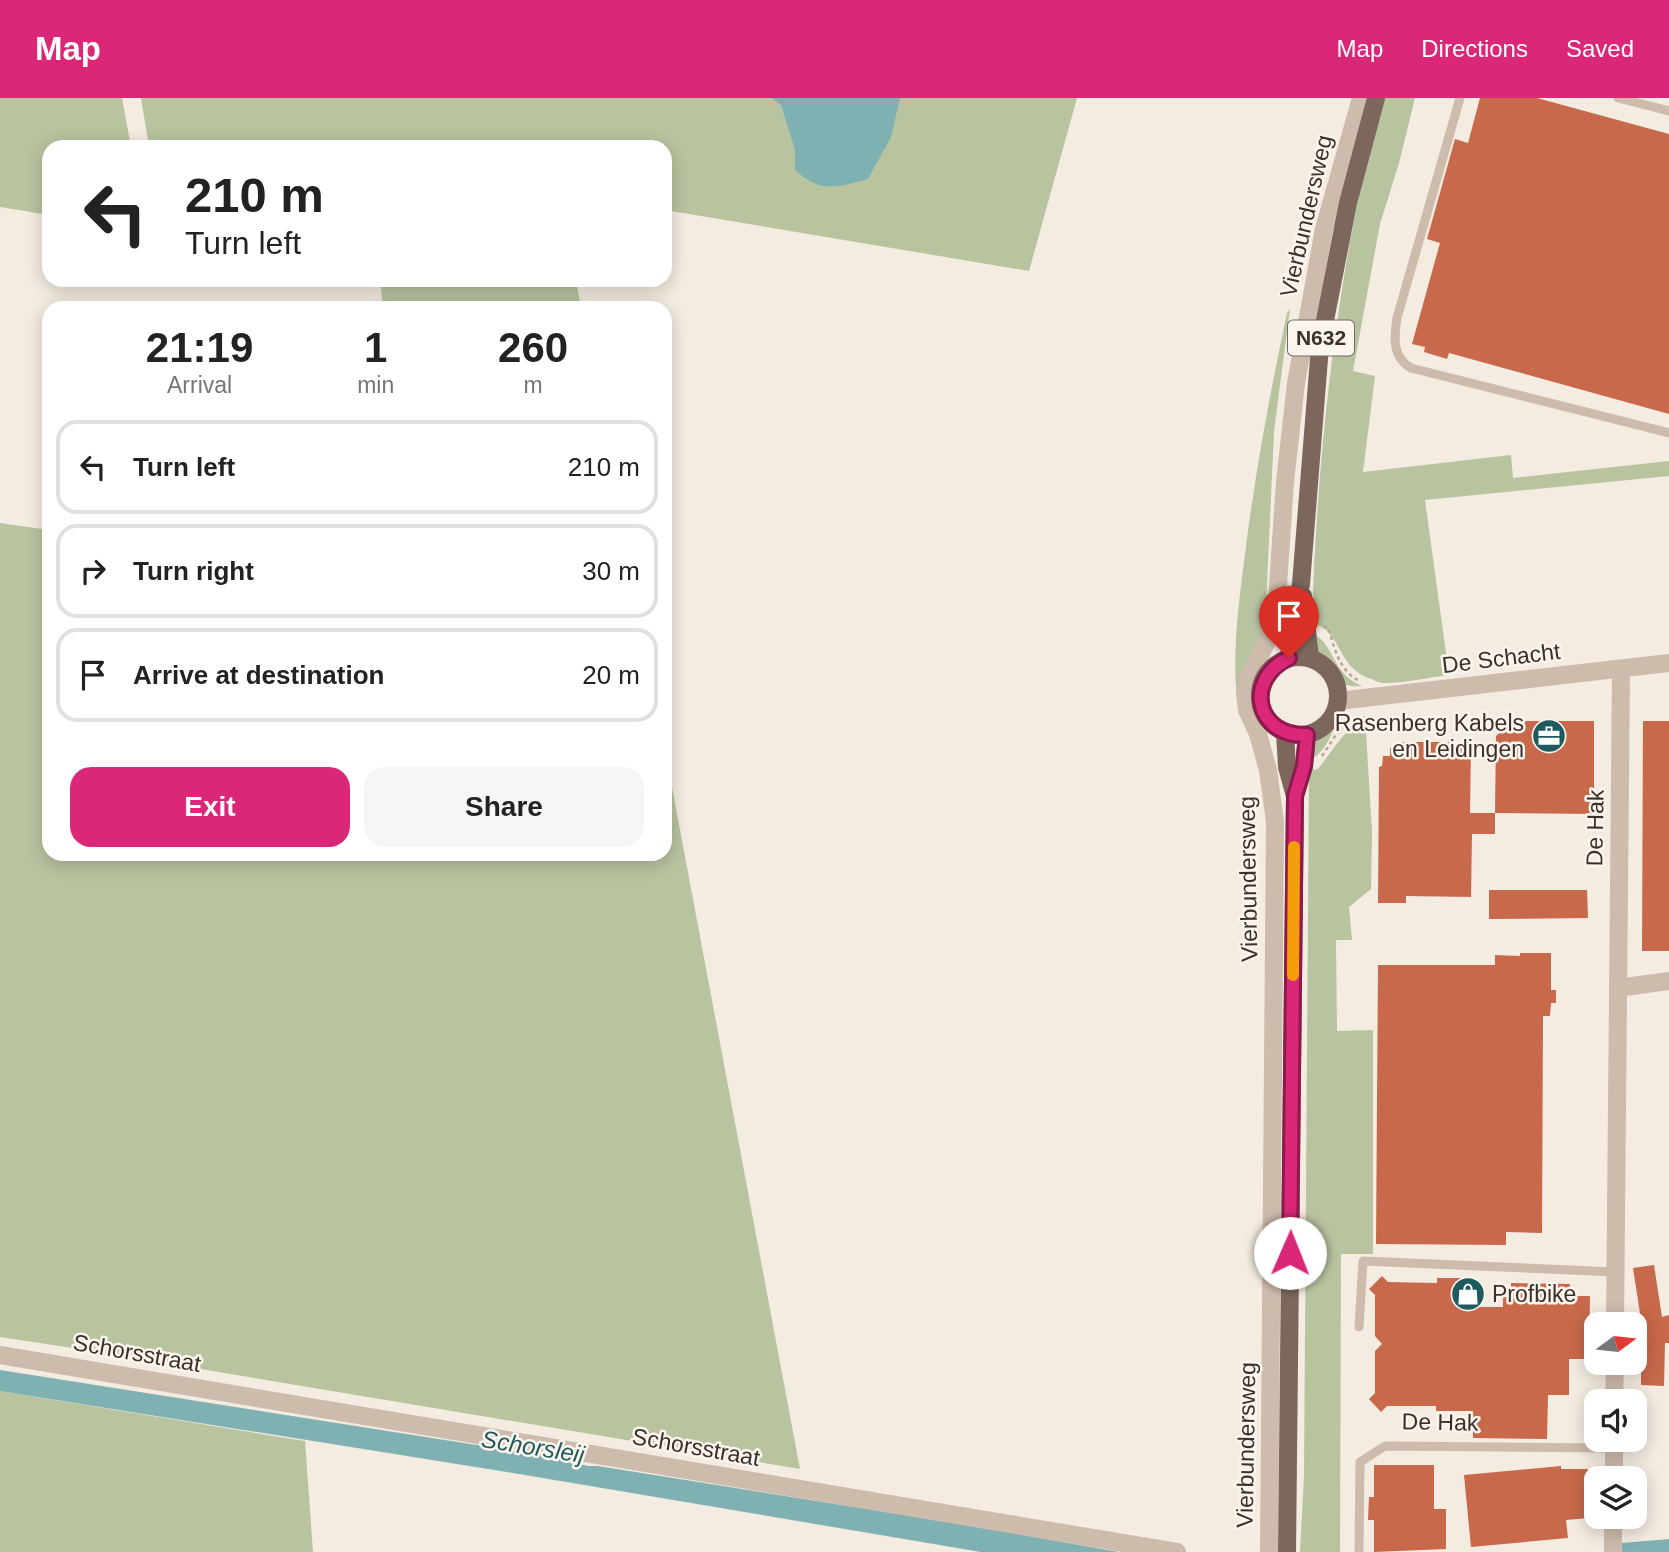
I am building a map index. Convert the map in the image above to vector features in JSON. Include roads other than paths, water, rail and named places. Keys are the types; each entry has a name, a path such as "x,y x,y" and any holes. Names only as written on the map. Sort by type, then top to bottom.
{"main road":[{"name":"Vierbundersweg","path":"1289,658 1292,626 1301,584 1320,345 1348,203 1376,98"},
{"name":"Vierbundersweg","path":"1301,584 1310,658"},
{"path":"1289,658 1310,658 1322,664 1332,674 1338,687 1335,713 1318,731 1307,735 1284,733 1264,714 1261,687 1267,674 1277,664 1289,658"},
{"name":"Vierbundersweg","path":"1284,733 1287,767 1295,796"},
{"name":"Vierbundersweg","path":"1287,1552 1283,1118 1295,796 1304,766 1307,735"}],"street":[{"name":"Vierbundersweg","path":"1269,1552 1283,1118 1275,822 1268,770 1258,734 1247,710 1245,692 1250,674 1268,640 1274,613 1296,383 1324,229 1361,98"},
{"name":"De Schacht","path":"1338,701 1669,663"},
{"name":"De Hak","path":"1615,1312 1621,669"},
{"path":"1618,988 1669,981"},
{"name":"Schorsstraat","path":"0,1355 1177,1552"},
{"path":"1613,1529 1613,1552"}],"lane":[{"path":"1460,98 1397,318 1395,334 1399,357 1411,368 1669,432"},
{"path":"1618,98 1669,111"},
{"path":"1359,1327 1363,1261 1616,1272"},
{"name":"De Hak","path":"1360,1552 1360,1462 1385,1446 1584,1444"}],"water":[{"path":"772,98 900,98 891,137 868,179 838,186 821,186 795,170 795,150 781,105"},
{"path":"0,1370 547,1456 588,1466 961,1524 1119,1552 981,1552 513,1473 0,1391"},
{"path":"1669,1539 1669,1552 1621,1552 1622,1543"}],"place":[{"name":"Rasenberg Kabels en Leidingen","path":"1549,736"},
{"name":"Profbike","path":"1468,1294"}],"water label":[{"name":"Schorsleij","path":"533,1447"}]}
